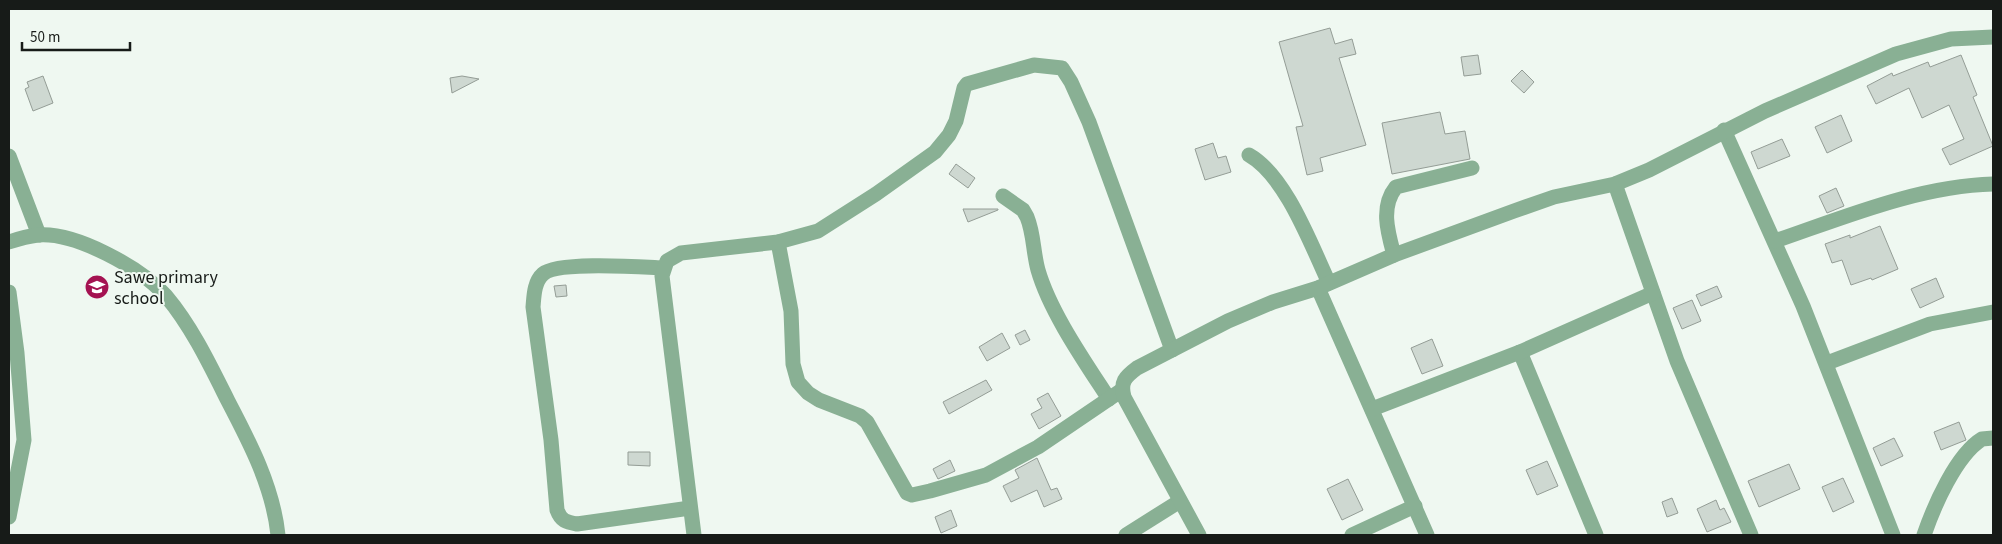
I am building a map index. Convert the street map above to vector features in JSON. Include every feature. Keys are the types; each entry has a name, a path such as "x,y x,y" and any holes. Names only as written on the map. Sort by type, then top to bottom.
{"street":[{"path":"1199,535 1135,421 1122,390 1121,385 1125,377 1136,368 1273,302 1323,285 1394,255 1554,198 1615,184 1650,170 1724,130 1896,54 1951,40 1993,37"},
{"path":"694,535 664,298 663,268 667,261 680,253 778,242 818,231 883,190 935,152 949,135 956,121 964,88 967,84 1034,65 1062,68 1071,82 1089,122 1172,350"},
{"path":"1724,130 1775,241 1827,363 1893,535"},
{"path":"1249,155 1261,162 1272,173 1282,188 1372,409 1428,535"},
{"path":"9,156 39,235"},
{"path":"1394,255 1386,217 1388,203 1396,187 1472,168"},
{"path":"1615,184 1677,361 1751,535"},
{"path":"1775,241 1901,200 1942,190 1993,184"},
{"path":"1003,196 1023,210 1027,217 1038,270 1046,289 1072,339 1109,399"},
{"path":"9,242 39,235 66,237 94,248 137,271 165,296 202,350 252,447 276,514 278,535"},
{"path":"778,242 791,311 793,364 798,382 808,393 819,400 860,416 867,422 907,493 918,494 978,479 1038,447 1122,390"},
{"path":"663,268 591,266 550,270 542,274 535,287 533,306 551,440 557,510 560,517 565,522 577,524 690,508"},
{"path":"9,292 17,353 24,440 22,458 9,513"},
{"path":"1372,409 1520,352 1653,293"},
{"path":"1827,363 1930,324 1993,312"},
{"path":"1520,352 1596,535"},
{"path":"1924,535 1947,483 1965,456 1982,438 1993,438"},
{"path":"1126,535 1180,502"},
{"path":"1352,535 1415,506"}],"building":[{"path":"1330,28 1335,44 1352,39 1356,54 1339,58 1366,145 1320,158 1323,171 1307,175 1296,127 1303,126 1279,42"},
{"path":"1478,55 1481,74 1464,76 1461,57"},
{"path":"1961,55 1977,95 1973,97 1993,146 1950,165 1942,149 1964,139 1949,105 1922,118 1909,88 1876,104 1867,86 1892,73 1893,76 1928,62 1930,67"},
{"path":"1522,70 1534,82 1524,93 1511,81"},
{"path":"43,76 53,103 33,111 25,89 29,87 27,82"},
{"path":"462,76 479,79 452,93 450,78"},
{"path":"1440,112 1445,134 1465,131 1470,159 1392,174 1382,123"},
{"path":"1841,115 1852,141 1827,153 1815,127"},
{"path":"1782,139 1790,156 1758,169 1751,152"},
{"path":"1213,143 1218,158 1226,156 1231,172 1205,180 1195,149"},
{"path":"956,164 975,178 968,188 949,174"},
{"path":"1836,188 1844,206 1827,213 1819,196"},
{"path":"963,209 998,209 998,210 968,222"},
{"path":"1880,226 1898,269 1872,280 1871,278 1851,285 1842,260 1832,263 1825,244 1850,235 1850,238"},
{"path":"1936,278 1944,297 1920,308 1911,289"},
{"path":"566,285 567,296 556,297 554,286"},
{"path":"1717,286 1722,297 1701,306 1696,295"},
{"path":"1692,300 1701,321 1682,329 1673,308"},
{"path":"1025,330 1030,340 1020,345 1015,335"},
{"path":"1002,333 1010,348 987,361 979,347"},
{"path":"1432,339 1443,366 1422,374 1411,348"},
{"path":"986,380 992,390 949,414 943,402"},
{"path":"1048,393 1061,416 1039,429 1031,414 1042,408 1037,399"},
{"path":"1959,422 1966,440 1941,450 1934,432"},
{"path":"1894,438 1903,456 1881,466 1873,448"},
{"path":"628,452 650,452 650,466 628,465"},
{"path":"1037,458 1051,490 1057,488 1062,499 1044,507 1037,490 1011,502 1003,486 1019,478 1015,470"},
{"path":"950,460 955,471 938,479 933,469"},
{"path":"1547,461 1558,486 1537,495 1526,470"},
{"path":"1789,464 1800,489 1759,507 1748,481"},
{"path":"1843,478 1854,502 1833,512 1822,487"},
{"path":"1348,479 1363,510 1342,520 1327,489"},
{"path":"1672,498 1678,513 1667,517 1662,502"},
{"path":"1716,500 1720,510 1724,508 1731,522 1707,532 1697,509"},
{"path":"951,510 957,526 941,533 935,517"}],"place":[{"name":"Sawe primary school","path":"97,287"}]}
